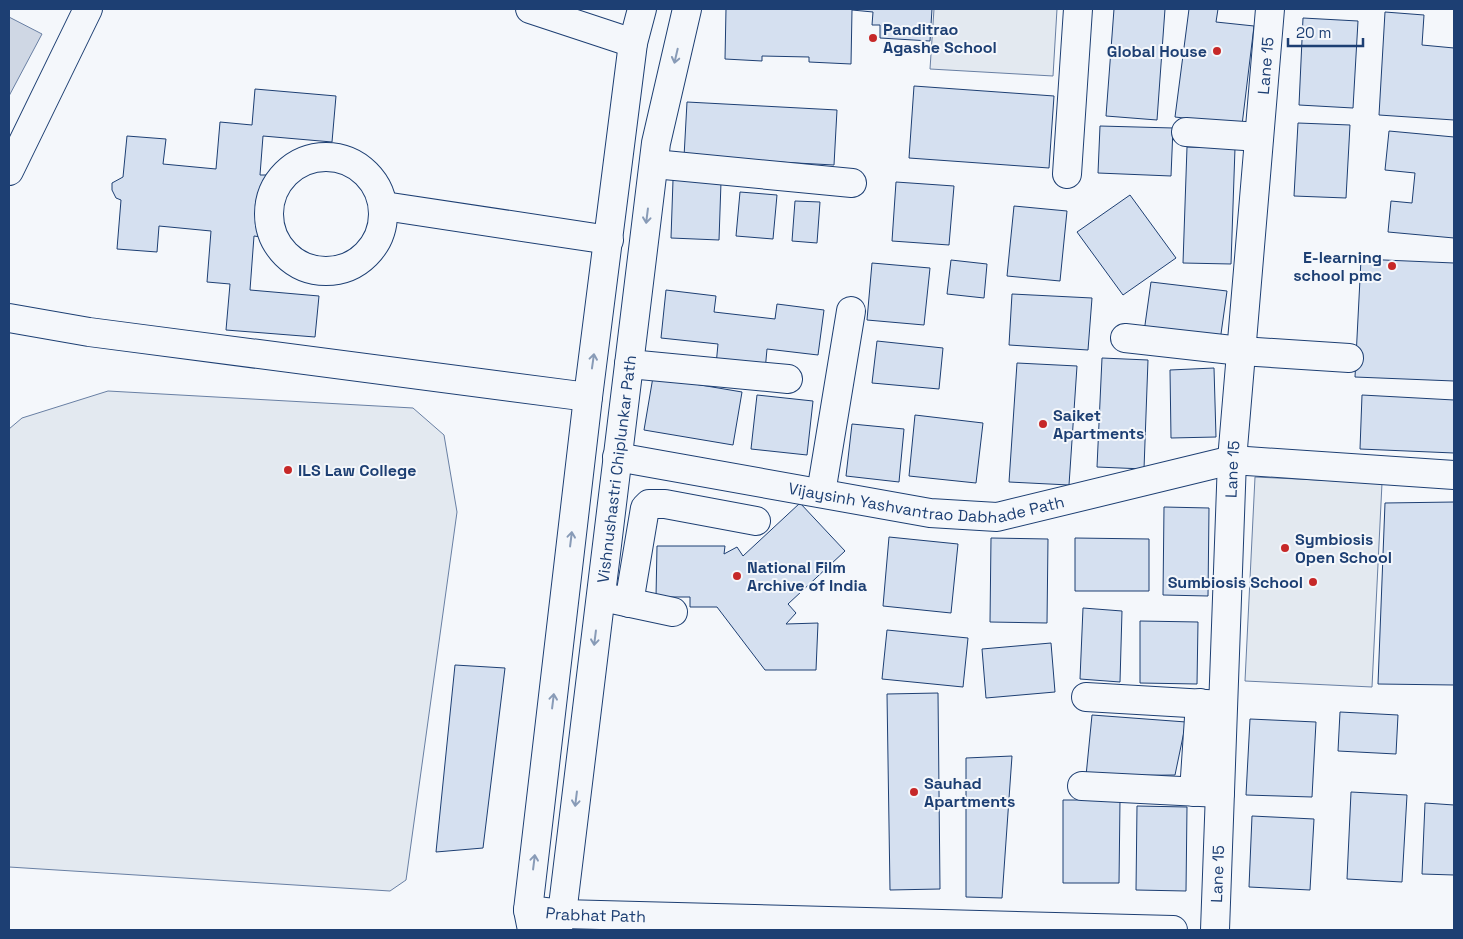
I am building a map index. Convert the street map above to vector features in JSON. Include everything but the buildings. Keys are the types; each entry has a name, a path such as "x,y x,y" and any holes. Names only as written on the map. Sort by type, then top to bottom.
{"street":[{"path":"9,171 88,9"},
{"path":"530,9 633,43"},
{"path":"530,920 588,398 633,43 642,9"},
{"name":"Vishnushastri Chiplunkar Path","path":"559,922 656,143 687,9"},
{"path":"1067,174 1078,9"},
{"name":"Lane 15","path":"1215,930 1207,792 1211,704 1270,9"},
{"path":"1186,132 1259,137"},
{"path":"328,157 348,161 365,172 377,187 384,206 382,226 375,245 361,260 344,269 323,272 304,268 287,257 274,241 268,222 269,202 277,183 290,169 308,160 328,157"},
{"path":"654,164 852,183"},
{"path":"384,206 609,240"},
{"path":"821,493 851,311"},
{"path":"9,318 99,333 588,398"},
{"path":"1125,338 1241,351 1349,358"},
{"path":"629,364 788,379"},
{"name":"Vijaysinh Yashvantrao Dabhade Path","path":"617,457 930,513 997,517 1232,460 1454,476"},
{"path":"629,603 645,508 648,504 665,504 756,521"},
{"path":"600,598 673,612"},
{"path":"1086,697 1211,704"},
{"path":"1082,786 1207,792"},
{"name":"Prabhat Path","path":"530,920 559,922 1173,930"}],"shaded area":[{"path":"934,9 1057,9 1053,76 930,69"},
{"path":"9,17 42,34 9,96"},
{"path":"108,391 413,408 444,435 457,512 406,880 390,891 9,867 9,429 22,418"},
{"name":"Sumbiosis School","path":"1255,477 1382,483 1372,687 1245,681"}],"place":[{"name":"Panditrao Agashe School","path":"873,38"},
{"name":"Global House","path":"1217,51"},
{"name":"E-learning school pmc","path":"1392,266"},
{"name":"Saiket Apartments","path":"1043,424"},
{"name":"ILS Law College","path":"288,470"},
{"name":"Symbiosis Open School","path":"1285,548"},
{"name":"National Film Archive of India","path":"737,576"},
{"name":"Sumbiosis School","path":"1313,582"},
{"name":"Sauhad Apartments","path":"914,792"}]}
